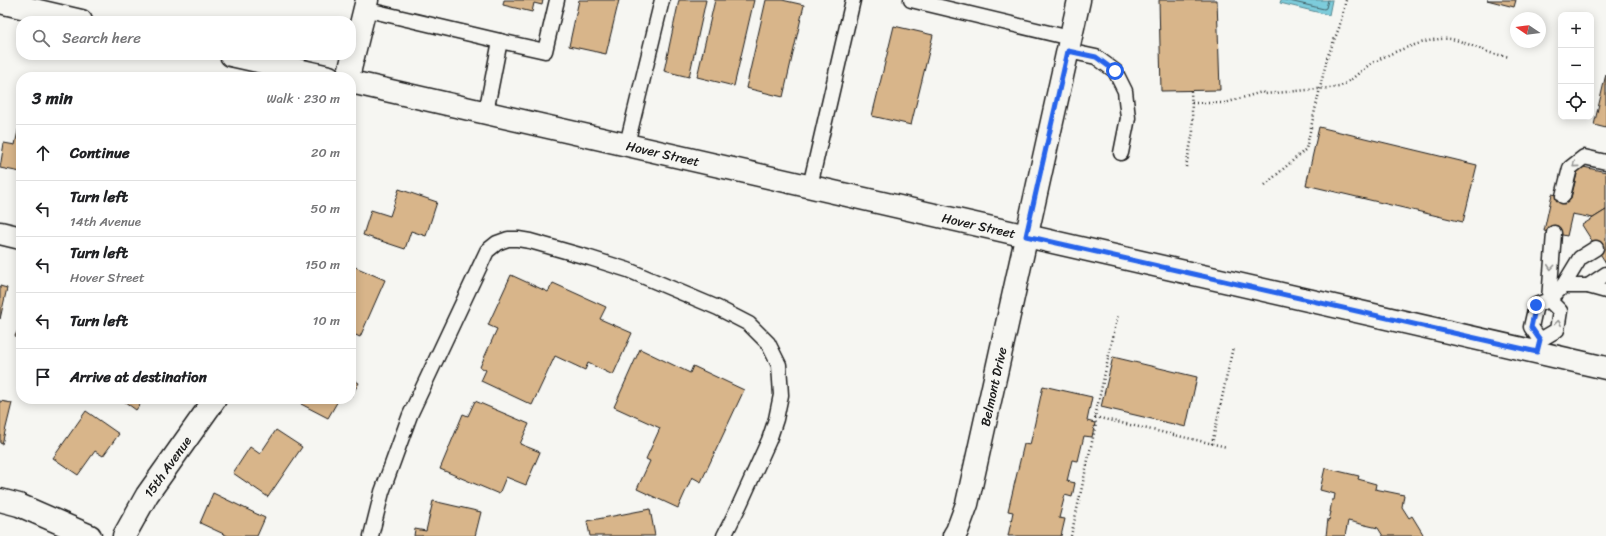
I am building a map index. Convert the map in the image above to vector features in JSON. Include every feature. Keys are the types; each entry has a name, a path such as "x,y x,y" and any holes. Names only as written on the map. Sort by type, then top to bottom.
{"main road":[{"name":"Belmont Drive","path":"954,536 967,504 1079,0"},
{"path":"0,2 60,16"},
{"path":"356,45 366,5"},
{"path":"253,60 307,72"},
{"path":"349,72 352,60"},
{"name":"Hover Street","path":"356,83 1026,236 1538,346 1606,368"},
{"path":"0,233 16,237"},
{"name":"15th Avenue","path":"124,536 147,495 211,404"},
{"path":"0,500 19,505 90,536"}],"lane":[{"path":"366,5 500,42 545,51 557,0"},
{"path":"627,144 662,0"},
{"path":"810,186 853,0"},
{"path":"911,0 1069,45 1096,57 1115,71 1125,91 1128,118 1121,153"},
{"path":"486,112 500,42"},
{"path":"1563,196 1570,168 1584,157 1606,162"},
{"path":"1554,233 1549,300 1560,311 1557,330 1538,346 1531,327 1536,305 1549,300 1563,286 1580,258 1596,248"},
{"path":"371,536 382,492 410,415 487,251 497,242 508,239 518,239 530,241 628,270 718,308 749,324 768,342 779,365 781,395 776,420 769,440 724,536"},
{"path":"1588,286 1606,274"},
{"path":"1563,286 1588,286 1606,291"}],"path":[{"path":"1264,185 1306,149 1327,58 1339,28 1346,0"},
{"path":"1192,103 1225,103 1262,92 1265,94 1339,87 1347,84 1371,64 1395,52 1440,39 1449,38 1461,41 1482,50 1510,57"},
{"path":"1186,167 1193,132 1191,91"},
{"path":"1071,536 1096,424 1095,416 1118,315"},
{"path":"1212,444 1233,347"},
{"path":"1095,416 1227,447"}],"water":[{"path":"1281,0 1332,0 1329,15 1280,3"}],"building":[{"path":"504,0 543,0 542,5 534,3 532,12 503,5"},
{"path":"579,0 619,0 606,54 569,46"},
{"path":"679,0 706,0 689,77 664,71"},
{"path":"715,0 754,0 734,86 697,77"},
{"path":"766,0 782,0 804,5 783,97 746,88"},
{"path":"1159,0 1217,0 1220,90 1161,91"},
{"path":"1487,0 1516,0 1514,7"},
{"path":"894,26 933,35 911,125 872,116"},
{"path":"1606,74 1606,128 1594,125"},
{"path":"1319,127 1477,165 1463,222 1306,185"},
{"path":"16,140 16,171 0,168 4,143 15,145"},
{"path":"1579,166 1606,172 1606,210 1593,218 1572,214 1567,236 1544,231 1552,194 1571,198"},
{"path":"399,189 437,202 426,236 411,231 405,249 363,235 371,210 390,216"},
{"path":"1606,210 1606,263 1582,225"},
{"path":"356,267 385,280 360,337 356,335"},
{"path":"511,275 548,292 553,283 606,307 600,319 632,333 613,375 588,363 585,370 555,356 532,405 481,381 486,370 480,367 497,329 488,325"},
{"path":"0,286 7,288 0,319"},
{"path":"640,349 690,373 693,366 744,390 701,482 692,477 678,508 637,489 650,461 646,459 660,428 614,407"},
{"path":"1113,357 1197,377 1186,427 1101,407"},
{"path":"356,381 359,383 356,388"},
{"path":"1043,386 1092,397 1087,421 1095,423 1092,437 1084,436 1078,461 1072,460 1067,481 1075,483 1072,497 1065,495 1059,518 1065,519 1061,536 1008,536 1013,512 1008,511 1024,444 1030,445"},
{"path":"0,401 12,403 2,444 0,443"},
{"path":"475,401 529,424 520,444 540,452 526,485 506,477 499,494 440,469 463,414 468,416"},
{"path":"128,404 140,404 136,410"},
{"path":"301,404 336,404 328,418"},
{"path":"86,411 119,434 103,456 95,451 78,475 53,458"},
{"path":"276,430 302,447 268,497 233,473 250,447 260,454"},
{"path":"1325,468 1359,476 1358,479 1376,484 1375,489 1404,495 1402,507 1409,518 1412,516 1423,534 1421,536 1383,536 1378,528 1348,521 1345,536 1326,536 1332,500 1334,500 1335,494 1320,490"},
{"path":"213,493 265,518 257,536 228,536 200,523"},
{"path":"433,501 481,512 475,536 414,536 415,529 426,531"},
{"path":"650,509 655,536 590,536 587,521"}],"route":[{"path":"1115,71 1096,57 1068,51 1026,236 1537,352 1540,340 1531,327 1536,305"}]}
